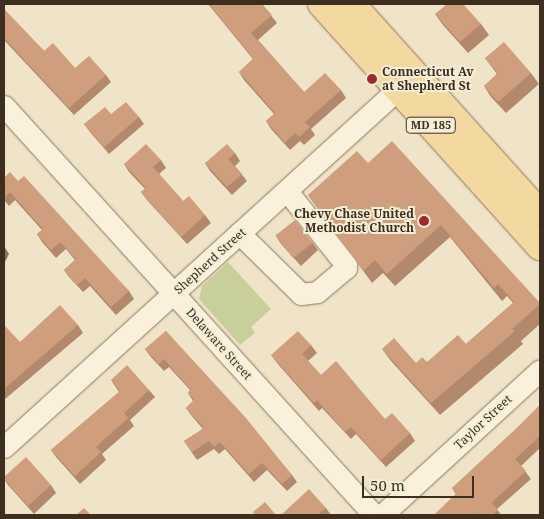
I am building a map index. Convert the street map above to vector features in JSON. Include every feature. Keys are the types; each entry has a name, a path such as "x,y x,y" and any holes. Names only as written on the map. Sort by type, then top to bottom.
{"main road":[{"name":"MD 185","path":"321,4 406,81 540,213"},
{"name":"MD 185","path":"352,4 406,81 540,247"}],"street":[{"name":"Shepherd Street","path":"4,447 406,81"},
{"name":"Delaware Street","path":"4,108 374,515"},
{"path":"239,234 301,294 318,292 346,268 286,191"},
{"name":"Taylor Street","path":"382,515 540,370"}],"green space":[{"path":"228,262 271,309 251,327 255,333 240,345 199,299 202,286"}],"building":[{"path":"209,4 262,4 272,15 251,33 304,92 325,73 341,90 305,122 310,127 299,137 295,133 285,143 266,121 275,113 239,72 254,59"},
{"path":"447,4 463,4 481,24 460,42 435,14"},
{"path":"4,9 44,51 53,43 75,68 89,56 106,75 69,108 4,38"},
{"path":"504,42 531,73 498,102 484,86 498,73 485,58"},
{"path":"126,102 139,117 104,147 84,124 105,107 111,114"},
{"path":"392,141 540,303 512,329 515,331 431,403 382,349 394,338 416,363 422,357 427,362 458,335 466,344 514,302 498,284 494,288 441,225 387,274 375,260 363,271 308,195 357,151 368,163"},
{"path":"146,144 161,160 153,167 183,201 189,196 205,215 181,237 141,192 146,188 124,164"},
{"path":"227,144 235,153 228,159 242,174 227,187 205,163"},
{"path":"10,172 18,181 24,176 129,291 111,307 85,278 77,285 64,270 76,259 60,242 51,250 37,234 43,229 10,192 4,198 4,178"},
{"path":"295,220 313,243 293,258 275,235"},
{"path":"60,305 78,325 4,389 4,327 20,342"},
{"path":"166,331 246,418 292,475 282,484 262,463 249,474 220,442 214,447 209,441 192,452 184,441 204,428 186,408 194,400 188,393 191,390 164,359 159,364 145,349"},
{"path":"298,331 311,345 302,354 321,375 336,361 385,419 392,413 410,433 381,460 351,427 345,432 317,400 314,403 271,355"},
{"path":"127,365 149,390 124,413 128,418 96,447 101,452 75,476 51,450 120,391 111,380"},
{"path":"540,405 540,436 515,459 526,471 491,503 498,510 492,515 476,515 474,513 472,515 434,515 457,493 452,488"},
{"path":"26,457 51,485 28,506 4,479"},
{"path":"309,489 326,508 318,515 281,515"},
{"path":"265,502 276,515 255,515 253,512"},
{"path":"84,508 91,515 76,515"}],"place":[{"name":"Connecticut Av at Shepherd St","path":"372,79"},
{"name":"Chevy Chase United Methodist Church","path":"424,221"}]}
